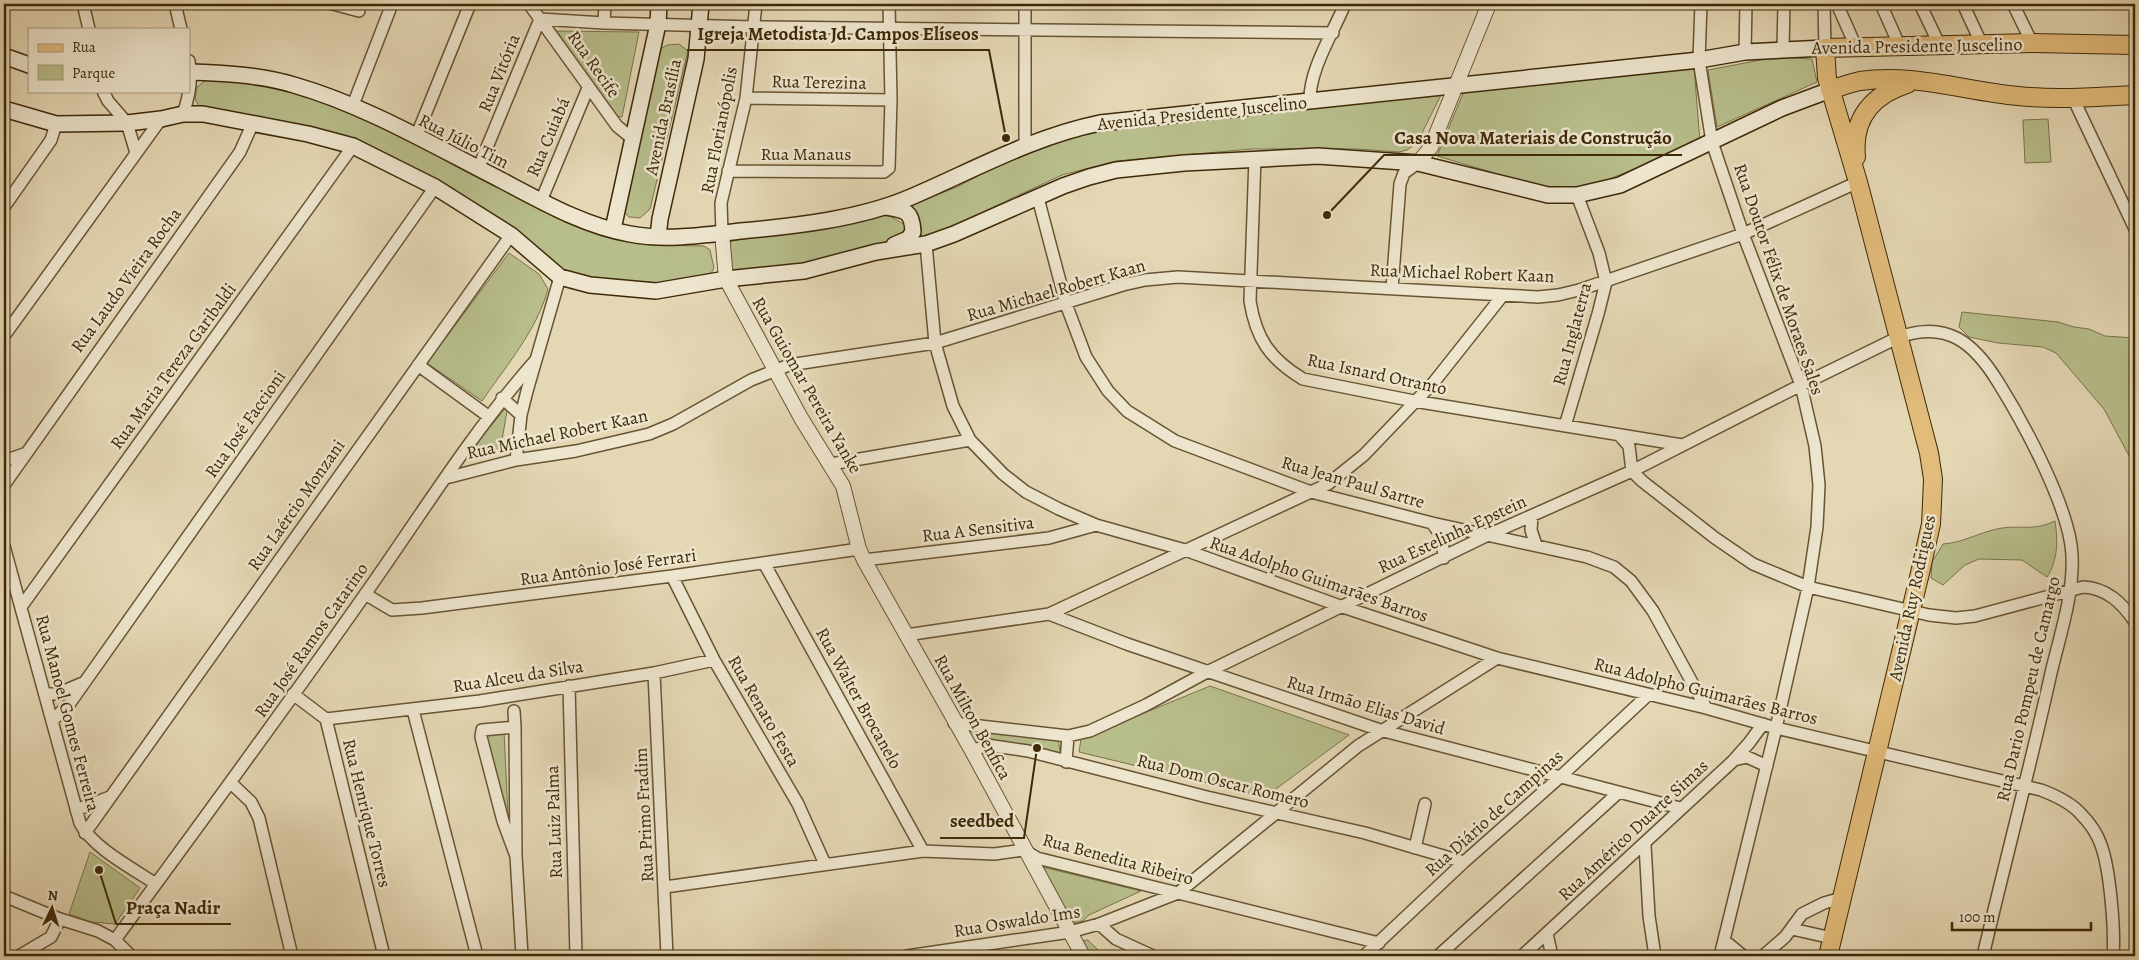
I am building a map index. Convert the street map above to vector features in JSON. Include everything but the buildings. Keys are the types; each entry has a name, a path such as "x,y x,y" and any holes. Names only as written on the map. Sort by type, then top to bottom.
{"main road":[{"name":"Avenida Brasília","path":"613,229 658,24 659,4"},
{"name":"Avenida Brasília","path":"658,237 660,218 696,59 701,4"},
{"name":"Avenida Presidente Juscelino","path":"722,233 795,226 885,207 910,198 1025,145 1062,132 1100,123 1456,84 1699,60 1745,52 1783,49 2032,43 2135,45"},
{"name":"Avenida Ruy Rodrigues","path":"1825,48 1827,78 1830,90 1858,182 1924,429 1933,479 1931,524 1828,956"},
{"path":"4,56 28,65"},
{"name":"Rua Júlio Tim","path":"190,69 262,78 294,85 353,106 540,201 571,215 629,234 672,238 722,233"},
{"name":"Avenida Presidente Juscelino","path":"4,108 56,124 127,123 183,114 203,114 308,134 353,146 435,187 511,235 560,277 590,286 656,291 748,277 804,271 876,252 926,244 1089,177 1116,170 1255,158 1318,156 1418,163 1548,195 1577,196 1620,185 1782,108 1858,82 1918,80 2014,96 2073,98 2135,95"},
{"name":"Avenida Ruy Rodrigues","path":"1858,182 1854,142 1860,120 1865,112 1881,96 1894,88 1918,80"},
{"path":"876,252 908,239 913,232 912,220 908,213 901,209 885,207"}],"street":[{"path":"83,4 89,28"},
{"path":"175,4 181,28"},
{"path":"333,4 359,11"},
{"path":"353,106 392,4"},
{"path":"416,137 470,4"},
{"name":"Rua Recife","path":"529,4 617,126 634,140"},
{"path":"604,24 605,4"},
{"name":"Rua Florianópolis","path":"722,233 721,203 746,98 756,4"},
{"path":"889,4 891,100"},
{"path":"1025,4 1025,145"},
{"path":"1310,101 1313,75 1333,33 1344,4"},
{"path":"1392,288 1400,184 1404,173 1418,163 1431,147 1489,4"},
{"path":"1700,4 1699,60 1712,142"},
{"path":"1745,52 1746,4"},
{"path":"1783,49 1784,4"},
{"path":"1824,4 1825,48"},
{"path":"1837,4 1856,47"},
{"path":"1881,4 1900,47"},
{"path":"1920,4 1940,46"},
{"path":"1963,4 1982,45"},
{"path":"2014,4 2032,43"},
{"path":"540,19 604,24 755,27 1333,33"},
{"name":"Rua Vitória","path":"478,169 540,19"},
{"name":"Rua Cuiabá","path":"540,201 588,88"},
{"path":"104,92 108,101 127,123 136,153"},
{"path":"183,114 189,92"},
{"name":"Rua Terezina","path":"746,98 891,100"},
{"path":"2073,98 2135,229"},
{"name":"Rua Manaus","path":"728,171 884,172 891,164 891,100"},
{"path":"4,336 160,119"},
{"path":"4,207 51,140 56,124"},
{"name":"Rua Laudo Vieira Rocha","path":"4,485 24,454 240,152 252,124"},
{"name":"Rua Doutor Félix de Moraes Sales","path":"1712,142 1744,234 1801,385 1815,446 1819,485 1817,527 1808,587 1767,766 1720,956"},
{"name":"Rua Maria Tereza Garibaldi","path":"22,607 353,146"},
{"name":"Rua Isnard Otranto","path":"1255,158 1250,301 1257,333 1265,347 1288,370 1303,380 1621,437 1682,445"},
{"path":"1381,160 1391,168 1400,184"},
{"name":"Rua Michael Robert Kaan","path":"446,478 516,460 576,451 649,434 673,424 751,380 789,365 935,343 1123,285 1145,280 1178,277 1538,296 1558,295 1606,282 1744,234 1858,182"},
{"name":"Rua José Faccioni","path":"53,720 70,703 435,187"},
{"name":"Rua Inglaterra","path":"1565,426 1606,282 1599,254 1577,196"},
{"name":"Rua Jean Paul Sartre","path":"1038,198 1066,304 1086,357 1108,391 1127,411 1175,441 1311,492 1432,523 1599,560 1614,567 1631,581 1653,611 1706,708"},
{"name":"Rua Guiomar Pereira Yanke","path":"722,233 726,280 801,418 843,486 861,554"},
{"name":"Rua Laércio Monzani","path":"85,833 511,235"},
{"name":"Rua Adolpho Guimarães Barros","path":"926,244 935,343 953,406 970,440 1002,474 1026,492 1059,510 1096,525 1138,539 1186,550 1340,606 1497,658 1706,708 1776,728 1878,750 2041,790 2060,798 2079,811 2092,827 2102,846 2106,869 2113,956"},
{"path":"516,460 521,415 560,277"},
{"name":"Rua Guiomar Pereira Yanke","path":"736,298 736,292 740,283 748,277"},
{"path":"906,634 1049,614 1311,492 1337,478 1364,455 1434,382 1503,294"},
{"name":"Rua Dario Pompeu de Camargo","path":"1899,337 1914,332 1932,332 1952,336 1971,346 1984,359 2008,397 2037,454 2065,521 2072,554 2070,590 1983,956"},
{"name":"Rua Estelinha Epstein","path":"954,723 1068,736 1090,731 1146,705 1207,672 1340,606 1444,558 1488,535 1632,471 1899,337"},
{"name":"Rua José Ramos Catarino","path":"115,940 365,594 488,416 536,361"},
{"path":"418,365 488,416"},
{"path":"502,398 521,415"},
{"path":"1621,437 1630,446 1632,471 1675,508 1753,564 1808,587 1911,611 1956,618 1975,616 2084,587 2102,589 2112,596 2135,622"},
{"path":"831,464 970,440"},
{"path":"4,461 24,454"},
{"path":"1532,516 1531,530 1536,545"},
{"path":"1432,523 1442,537 1444,558"},
{"name":"Rua A Sensitiva","path":"861,554 1049,538 1096,525"},
{"name":"Rua Manoel Gomes Ferreira","path":"4,546 76,810 85,833 106,850 156,884"},
{"name":"Rua Antônio José Ferrari","path":"365,594 392,610 422,608 764,564 861,554"},
{"name":"Rua Milton Benfica","path":"861,554 954,723 972,750 1024,850 1083,956"},
{"name":"Rua Walter Brocanelo","path":"764,564 923,851"},
{"name":"Rua Renato Festa","path":"672,576 714,660 798,804 825,864"},
{"name":"Rua Irmão Elias David","path":"1049,614 1127,644 1380,730 1680,808"},
{"path":"1099,924 1178,893 1358,746 1380,730 1497,658"},
{"name":"Rua Alceu da Silva","path":"326,719 413,710 654,673 714,660"},
{"name":"Rua Primo Fradim","path":"654,673 667,956"},
{"path":"45,694 57,694 85,682"},
{"name":"Rua Luiz Palma","path":"569,686 576,956"},
{"name":"Rua Henrique Torres","path":"293,694 326,719 384,956"},
{"name":"Rua Diário de Campinas","path":"1364,956 1464,862 1559,778 1648,695"},
{"path":"413,710 477,956"},
{"path":"514,711 516,856 522,956"},
{"name":"Rua Américo Duarte Simas","path":"1522,956 1733,761 1763,724"},
{"path":"515,727 482,730 480,732 503,821 516,856"},
{"path":"1066,762 1068,736"},
{"name":"Rua Dom Oscar Romero","path":"972,750 987,745 1028,751 1066,762 1365,833 1464,862"},
{"path":"1733,761 1747,757 1754,758 1767,766"},
{"path":"230,783 251,802 258,818 292,956"},
{"path":"1438,956 1618,793"},
{"path":"76,810 110,796"},
{"path":"1416,848 1425,804"},
{"path":"1644,844 1649,916 1655,956"},
{"name":"Rua Benedita Ribeiro","path":"665,887 923,851 994,854 1024,850 1037,858 1380,943"},
{"path":"4,896 60,919 98,931 115,940 131,956"},
{"path":"1763,956 1792,929 1802,914 1824,903 1842,898"},
{"path":"19,956 50,937 60,919"},
{"name":"Rua Oswaldo Ims","path":"907,956 1070,932 1099,924 1116,939 1153,956"},
{"path":"1792,929 1832,938"},
{"path":"1547,934 1552,956"},
{"path":"1725,941 1743,956"}],"green space":[{"path":"554,31 639,32 622,117 610,115"},
{"path":"679,44 688,51 650,209 640,218 629,217 622,209 657,51 667,45"},
{"path":"1776,57 1812,59 1817,82 1717,127 1708,70"},
{"path":"1694,67 1700,142 1590,187 1570,190 1545,188 1437,156 1464,91"},
{"path":"206,80 260,82 341,107 566,221 605,235 648,245 704,246 710,250 714,268 710,275 656,287 560,273 386,156 201,110 195,99 197,87"},
{"path":"1443,91 1417,143 1407,150 1399,152 1357,149 1252,149 1116,161 1062,175 931,236 917,240 906,207 957,187 1023,152 1095,128"},
{"path":"2048,119 2051,162 2025,163 2023,120"},
{"path":"880,215 890,216 905,225 907,232 900,242 813,262 731,273 725,247 732,241"},
{"path":"509,253 539,274 548,289 529,333 482,401 427,363"},
{"path":"1962,312 2058,322 2089,329 2105,336 2135,338 2135,467 2104,409 2056,353 2043,347 1998,343 1969,337 1959,327"},
{"path":"508,405 500,452 464,459"},
{"path":"2055,521 2057,536 2055,557 2047,577 2022,560 1979,559 1965,565 1943,585 1931,578 1932,562 1943,544 1957,542 1997,529 2033,527"},
{"path":"1210,686 1349,735 1265,797 1079,752 1081,739"},
{"path":"965,726 1058,738 1061,758 966,738"},
{"path":"504,731 508,816 482,732"},
{"path":"90,852 140,888 115,924 91,922 69,914"},
{"path":"1038,866 1141,891 1089,915 1083,921 1074,923"},
{"path":"1088,940 1098,950 1113,956 1087,956 1079,941"}],"place":[{"name":"Igreja Metodista Jd. Campos Elíseos","path":"1006,138"},
{"name":"Casa Nova Materiais de Construção","path":"1327,215"},
{"name":"seedbed","path":"1037,748"},
{"name":"Praça Nadir","path":"99,870"}]}
